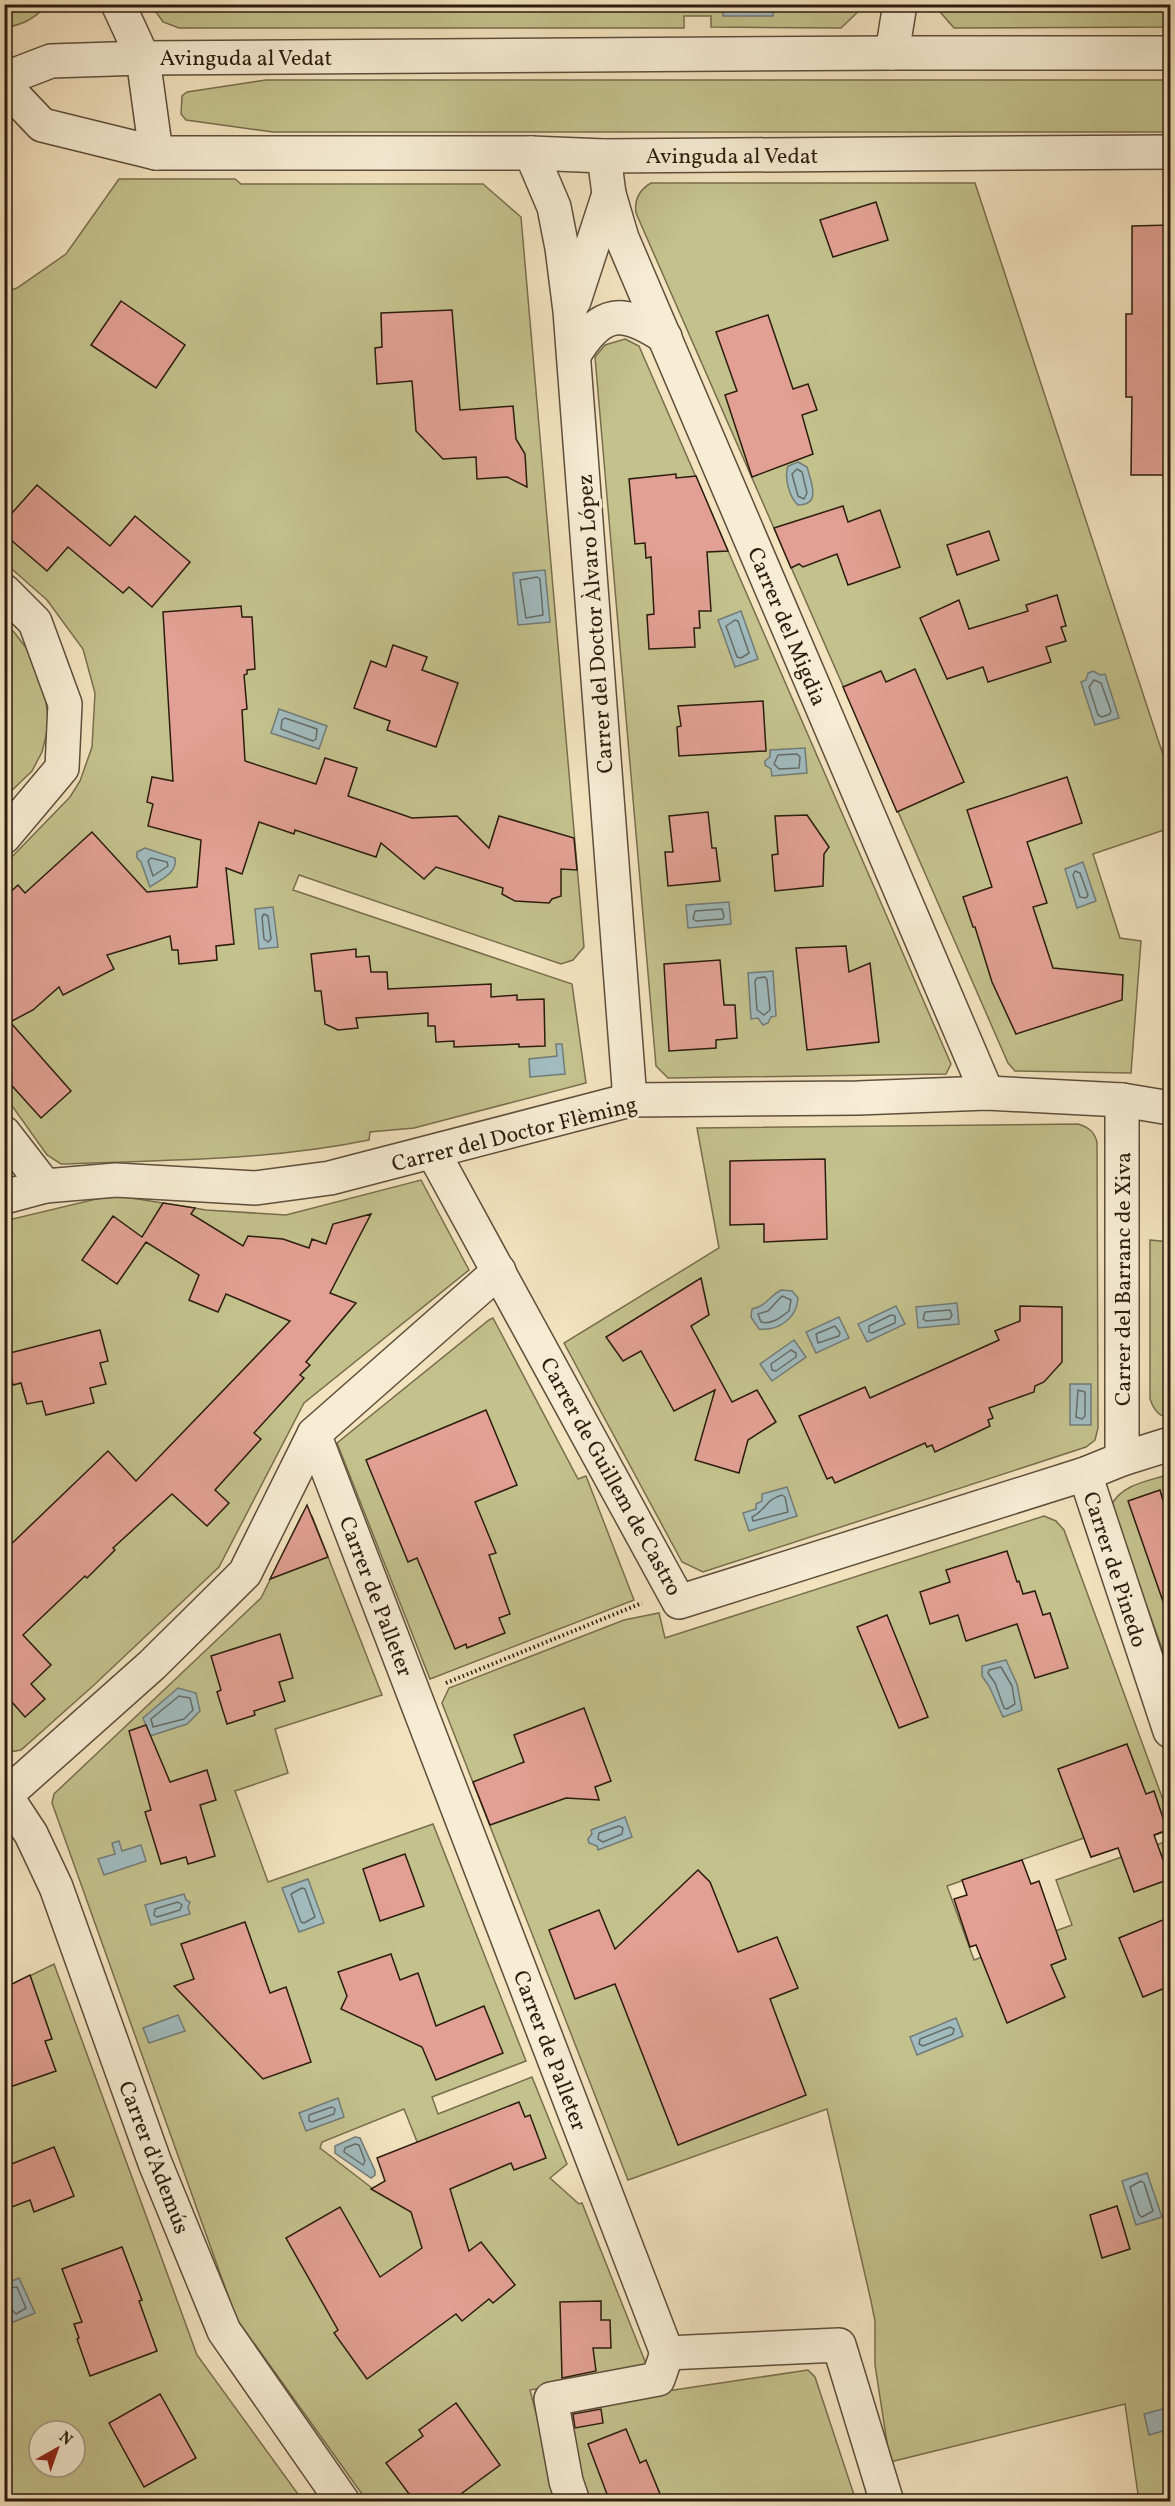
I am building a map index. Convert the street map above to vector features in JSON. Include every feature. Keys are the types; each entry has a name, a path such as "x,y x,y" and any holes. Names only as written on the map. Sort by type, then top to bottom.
{"street":[{"path":"4,79 51,61 143,58 118,4"},
{"path":"892,53 900,4"},
{"name":"Avinguda al Vedat","path":"1170,54 892,53 143,58 156,153 531,153 604,156 1170,152"},
{"path":"4,85 42,124 156,153"},
{"name":"Carrer del Doctor Àlvaro López","path":"531,153 554,207 570,311 630,1100"},
{"name":"Carrer del Migdia","path":"604,156 609,194 622,238 987,1093"},
{"path":"570,311 609,194"},
{"path":"573,355 586,335 608,319 620,317 633,319 664,337"},
{"path":"4,591 35,622 65,704 62,768 4,837"},
{"name":"Carrer del Doctor Flèming","path":"4,1197 45,1186 116,1180 256,1188 330,1178 630,1100 858,1098 987,1093 1122,1100 1170,1108"},
{"name":"Carrer del Barranc de Xiva","path":"1122,1100 1122,1459"},
{"path":"4,1132 45,1186"},
{"name":"Carrer de Guillem de Castro","path":"433,1152 679,1602 1085,1474 1122,1459 1170,1444"},
{"path":"5,1794 152,1665 245,1573 314,1434 499,1271"},
{"name":"Carrer de Palleter","path":"314,1434 667,2353"},
{"name":"Carrer de Pinedo","path":"1085,1474 1170,1731"},
{"name":"Carrer d'Ademús","path":"5,1794 32,1834 56,1887 155,2163 224,2331 343,2502"},
{"path":"573,2502 566,2481 550,2399 658,2379 667,2353 838,2345 887,2502"}],"path":[{"path":"415,1695 672,1591"}],"shaded area":[{"path":"5,4 47,5 28,20 5,28"},
{"path":"151,5 865,5 841,28 711,27 711,16 684,16 684,28 179,28 163,22"},
{"path":"934,5 1170,5 1170,27 954,28"},
{"path":"266,80 1170,80 1170,132 273,132 186,120 181,114 182,96 187,92"},
{"path":"119,179 235,179 241,184 483,184 521,217 584,947 573,960 561,964 299,875 293,890 572,984 586,1083 414,1128 370,1132 369,1140 330,1147 254,1156 61,1164 47,1155 5,1096 5,864 70,797 80,781 92,747 95,693 83,649 47,600 5,563 5,292 17,288 66,254"},
{"path":"651,183 975,183 1170,776 1170,828 1093,854 1120,938 1141,941 1131,1073 1015,1071 1008,1063 636,213 638,195"},
{"path":"625,339 639,346 951,1064 946,1074 668,1078 656,1066 595,357 605,345"},
{"path":"4,624 14,632 41,667 49,724 42,752 32,771 5,797"},
{"path":"1078,1124 1090,1130 1097,1142 1098,1428 1095,1440 1086,1447 703,1572 682,1562 564,1343 719,1248 697,1128"},
{"path":"421,1180 469,1270 304,1403 219,1567 94,1685 21,1750 4,1753 4,1221 113,1195 206,1210 286,1215"},
{"path":"1150,1240 1170,1242 1170,1418 1157,1412 1150,1399"},
{"path":"493,1318 578,1479 586,1476 634,1600 430,1679 337,1443"},
{"path":"1170,1474 1170,1671 1111,1506 1121,1493 1129,1488"},
{"path":"302,1515 312,1516 382,1695 275,1729 288,1773 235,1791 268,1882 433,1824 526,2061 432,2097 438,2114 532,2077 567,2164 550,2178 579,2204 582,2203 648,2369 530,2390 559,2501 367,2501 236,2318 52,1803 54,1794 261,1598","holes":["404,2109 443,2207 424,2219 372,2188 320,2148 322,2142"]},
{"path":"1044,1516 1056,1521 1064,1530 1166,1808 1170,1830 1091,1857 1084,1838 947,1886 974,1960 1072,1925 1056,1880 1170,1840 1170,2501 1139,2501 1125,2404 890,2462 875,2365 875,2321 827,2109 628,2180 442,1703 449,1688 624,1620 659,1613 665,1638"},
{"path":"54,1964 197,2355 303,2501 5,2502 5,1988"},
{"path":"808,2370 815,2377 856,2501 586,2501 567,2406"}],"water":[{"path":"723,5 773,5 773,16 723,16"},
{"path":"798,462 807,467 813,492 810,501 798,505 790,492 787,476 788,466"},
{"path":"545,570 550,622 518,625 513,573"},
{"path":"741,611 758,659 735,667 718,620"},
{"path":"1093,671 1100,675 1105,674 1119,718 1095,725 1081,682 1086,680 1088,673"},
{"path":"279,709 327,726 319,749 271,733"},
{"path":"805,748 807,773 772,776 771,769 765,765 765,761 770,757 770,750"},
{"path":"145,848 175,858 171,872 150,887 141,862 137,858 137,852"},
{"path":"1083,862 1096,901 1077,908 1065,869"},
{"path":"729,902 731,924 688,928 686,905"},
{"path":"273,907 278,947 259,949 255,909"},
{"path":"773,971 776,1016 771,1017 768,1023 763,1025 758,1018 751,1019 748,973"},
{"path":"556,1044 562,1044 565,1074 530,1077 529,1059 557,1056"},
{"path":"781,1290 792,1291 798,1298 794,1312 786,1322 780,1325 759,1329 751,1317 752,1309"},
{"path":"957,1303 959,1324 918,1328 916,1307"},
{"path":"896,1306 905,1324 867,1342 858,1324"},
{"path":"839,1317 849,1338 816,1353 806,1332"},
{"path":"794,1340 806,1357 772,1381 760,1364"},
{"path":"1070,1384 1091,1384 1091,1425 1070,1425"},
{"path":"787,1487 797,1516 749,1531 743,1513 756,1509 756,1504 762,1501 762,1494"},
{"path":"1006,1660 1017,1684 1022,1710 1003,1717 982,1676 982,1666"},
{"path":"178,1688 196,1693 200,1711 187,1724 150,1736 143,1718"},
{"path":"625,1817 632,1837 598,1850 597,1846 589,1843 591,1830"},
{"path":"119,1841 122,1851 141,1845 146,1861 104,1875 98,1859 115,1854 112,1843"},
{"path":"308,1879 324,1923 299,1932 282,1888"},
{"path":"184,1894 186,1900 190,1902 188,1907 190,1914 151,1925 145,1905"},
{"path":"178,2015 185,2031 149,2043 143,2028"},
{"path":"956,2018 963,2036 917,2055 910,2037"},
{"path":"338,2098 344,2117 306,2131 299,2113"},
{"path":"355,2137 360,2138 375,2171 375,2175 371,2178 335,2153 335,2146"},
{"path":"1147,2173 1162,2217 1136,2225 1122,2181"},
{"path":"19,2278 35,2313 11,2323 5,2307 5,2284"},
{"path":"1170,2407 1170,2429 1149,2435 1144,2414"}],"building":[{"path":"876,202 888,240 833,257 820,220"},
{"path":"1170,225 1170,475 1131,475 1132,397 1126,397 1126,314 1132,314 1132,226"},
{"path":"121,301 185,345 156,388 91,345"},
{"path":"452,310 460,410 513,406 516,439 525,454 527,487 507,477 477,479 476,457 443,459 416,431 412,381 377,384 375,348 382,347 381,313"},
{"path":"768,315 793,389 808,384 817,410 802,415 813,454 752,477 725,395 737,391 716,332"},
{"path":"676,474 676,478 696,476 728,551 707,552 711,611 699,611 700,628 694,628 695,647 649,649 647,615 654,614 651,557 646,558 645,543 635,544 629,479"},
{"path":"37,485 110,546 135,516 190,562 152,607 129,587 123,593 68,547 47,571 4,534 4,522"},
{"path":"843,506 848,522 880,510 900,567 848,585 837,554 803,567 799,564 791,568 774,528"},
{"path":"989,531 999,560 957,575 947,545"},
{"path":"1057,595 1066,626 1061,627 1066,641 1046,647 1051,662 988,682 983,667 947,679 920,618 959,600 969,629 1028,611 1026,605"},
{"path":"241,606 242,617 252,617 255,669 247,670 247,674 244,675 247,709 242,710 245,761 316,784 325,758 357,768 348,796 412,818 457,816 489,848 499,816 574,838 577,870 561,869 561,896 552,899 549,903 515,901 502,894 503,888 436,867 424,879 381,843 376,857 295,830 294,834 259,822 242,874 226,868 234,944 216,946 217,960 179,964 178,950 172,950 170,936 107,955 114,969 63,995 59,987 33,1010 10,1022 71,1091 41,1118 4,1077 4,898 18,885 25,893 92,832 147,892 197,887 201,840 148,826 153,804 147,802 152,777 173,781 163,612"},
{"path":"393,645 427,657 422,670 458,683 436,747 387,730 390,721 354,708 371,661 386,667"},
{"path":"915,669 964,782 897,812 843,687 881,671 886,682"},
{"path":"763,701 766,751 679,756 677,727 681,726 678,706"},
{"path":"1067,777 1082,823 1027,842 1047,903 1033,907 1053,968 1123,975 1122,1000 1016,1034 992,982 963,897 992,887 967,810"},
{"path":"708,812 712,848 716,848 720,881 668,886 665,852 673,852 669,816"},
{"path":"807,815 829,847 824,854 823,886 775,891 772,855 778,854 775,816"},
{"path":"846,946 849,972 870,963 879,1042 807,1050 796,948"},
{"path":"356,949 356,957 369,956 371,972 387,972 388,989 491,984 491,997 517,995 517,1000 544,999 545,1046 519,1047 519,1044 454,1047 454,1041 436,1042 435,1026 428,1026 428,1013 356,1018 358,1028 338,1030 325,1024 321,991 315,991 311,954"},
{"path":"720,960 724,1005 735,1005 737,1038 716,1040 716,1048 669,1051 664,964"},
{"path":"825,1159 827,1239 764,1242 764,1224 730,1225 730,1161"},
{"path":"163,1203 195,1208 191,1214 243,1246 248,1236 283,1239 309,1248 312,1239 326,1244 333,1224 371,1214 330,1293 356,1303 306,1362 310,1365 300,1375 304,1378 254,1433 261,1439 215,1490 229,1503 207,1526 172,1494 113,1548 115,1550 87,1578 85,1576 23,1635 51,1665 31,1684 45,1699 25,1717 11,1701 4,1707 4,1551 108,1451 136,1481 290,1321 226,1294 218,1312 189,1300 199,1275 146,1242 117,1284 82,1260 113,1216 142,1237"},
{"path":"701,1278 709,1315 691,1326 732,1402 757,1390 776,1422 748,1440 739,1473 695,1460 715,1390 674,1411 641,1351 623,1361 606,1337"},
{"path":"1020,1306 1062,1307 1062,1362 1044,1382 1035,1386 1034,1392 989,1408 993,1418 988,1420 990,1426 935,1452 932,1445 927,1447 925,1443 835,1483 832,1477 827,1479 799,1416 865,1387 870,1398 999,1340 995,1331 1020,1321"},
{"path":"100,1330 108,1361 100,1363 106,1384 90,1388 94,1403 46,1415 42,1401 27,1404 21,1383 13,1385 6,1354"},
{"path":"486,1410 517,1485 475,1502 496,1553 489,1555 510,1614 499,1618 505,1633 467,1648 466,1644 455,1649 417,1558 408,1562 366,1460"},
{"path":"1160,1490 1164,1504 1170,1502 1170,1610 1166,1610 1128,1501"},
{"path":"307,1505 328,1557 270,1579"},
{"path":"1007,1551 1023,1594 1035,1591 1043,1615 1050,1613 1068,1668 1035,1678 1017,1624 966,1641 958,1615 930,1624 920,1592 950,1582 946,1570"},
{"path":"887,1615 928,1717 899,1728 857,1627"},
{"path":"280,1634 293,1678 279,1682 285,1701 254,1711 255,1715 227,1724 217,1692 221,1690 211,1656"},
{"path":"584,1708 611,1781 595,1787 599,1800 566,1798 490,1825 473,1782 524,1762 514,1735"},
{"path":"146,1725 170,1782 207,1770 216,1800 200,1805 215,1856 188,1864 186,1857 161,1864 145,1812 151,1810 129,1731"},
{"path":"1127,1744 1146,1794 1154,1791 1167,1830 1154,1835 1170,1879 1134,1892 1118,1848 1091,1857 1058,1769"},
{"path":"405,1854 424,1906 380,1921 363,1869"},
{"path":"1022,1860 1031,1884 1039,1881 1066,1959 1051,1965 1065,1997 1007,2023 976,1945 970,1947 954,1899 967,1895 962,1880"},
{"path":"698,1870 710,1882 738,1952 777,1937 798,1988 770,1999 806,2095 678,2145 615,1984 575,1999 549,1930 599,1910 615,1949"},
{"path":"1170,1917 1170,1986 1143,1997 1119,1938"},
{"path":"245,1922 270,1993 286,1987 311,2062 263,2079 174,1986 194,1979 181,1944"},
{"path":"391,1954 400,1980 418,1973 436,2026 484,2006 503,2053 436,2080 422,2047 341,2009 347,1996 338,1972"},
{"path":"30,1975 52,2039 45,2041 56,2071 10,2087 4,2071 4,1988"},
{"path":"519,2102 525,2117 530,2115 546,2158 514,2170 511,2163 450,2189 469,2251 481,2242 515,2285 493,2303 489,2299 462,2321 456,2314 367,2379 334,2333 338,2330 286,2238 340,2207 380,2277 422,2248 411,2212 371,2189 385,2181 377,2158"},
{"path":"54,2147 74,2196 34,2212 30,2200 4,2210 4,2167"},
{"path":"1117,2206 1130,2249 1102,2258 1090,2215"},
{"path":"122,2247 142,2300 139,2301 157,2351 90,2376 74,2324 82,2322 62,2269"},
{"path":"601,2301 601,2320 610,2320 611,2348 593,2348 596,2371 562,2378 560,2302"},
{"path":"160,2394 196,2458 144,2487 109,2423"},
{"path":"456,2403 500,2465 450,2502 415,2502 386,2463 423,2436 419,2430"},
{"path":"601,2409 603,2423 575,2428 573,2414"},
{"path":"626,2429 640,2463 646,2460 660,2494 643,2502 610,2502 588,2444"}]}
